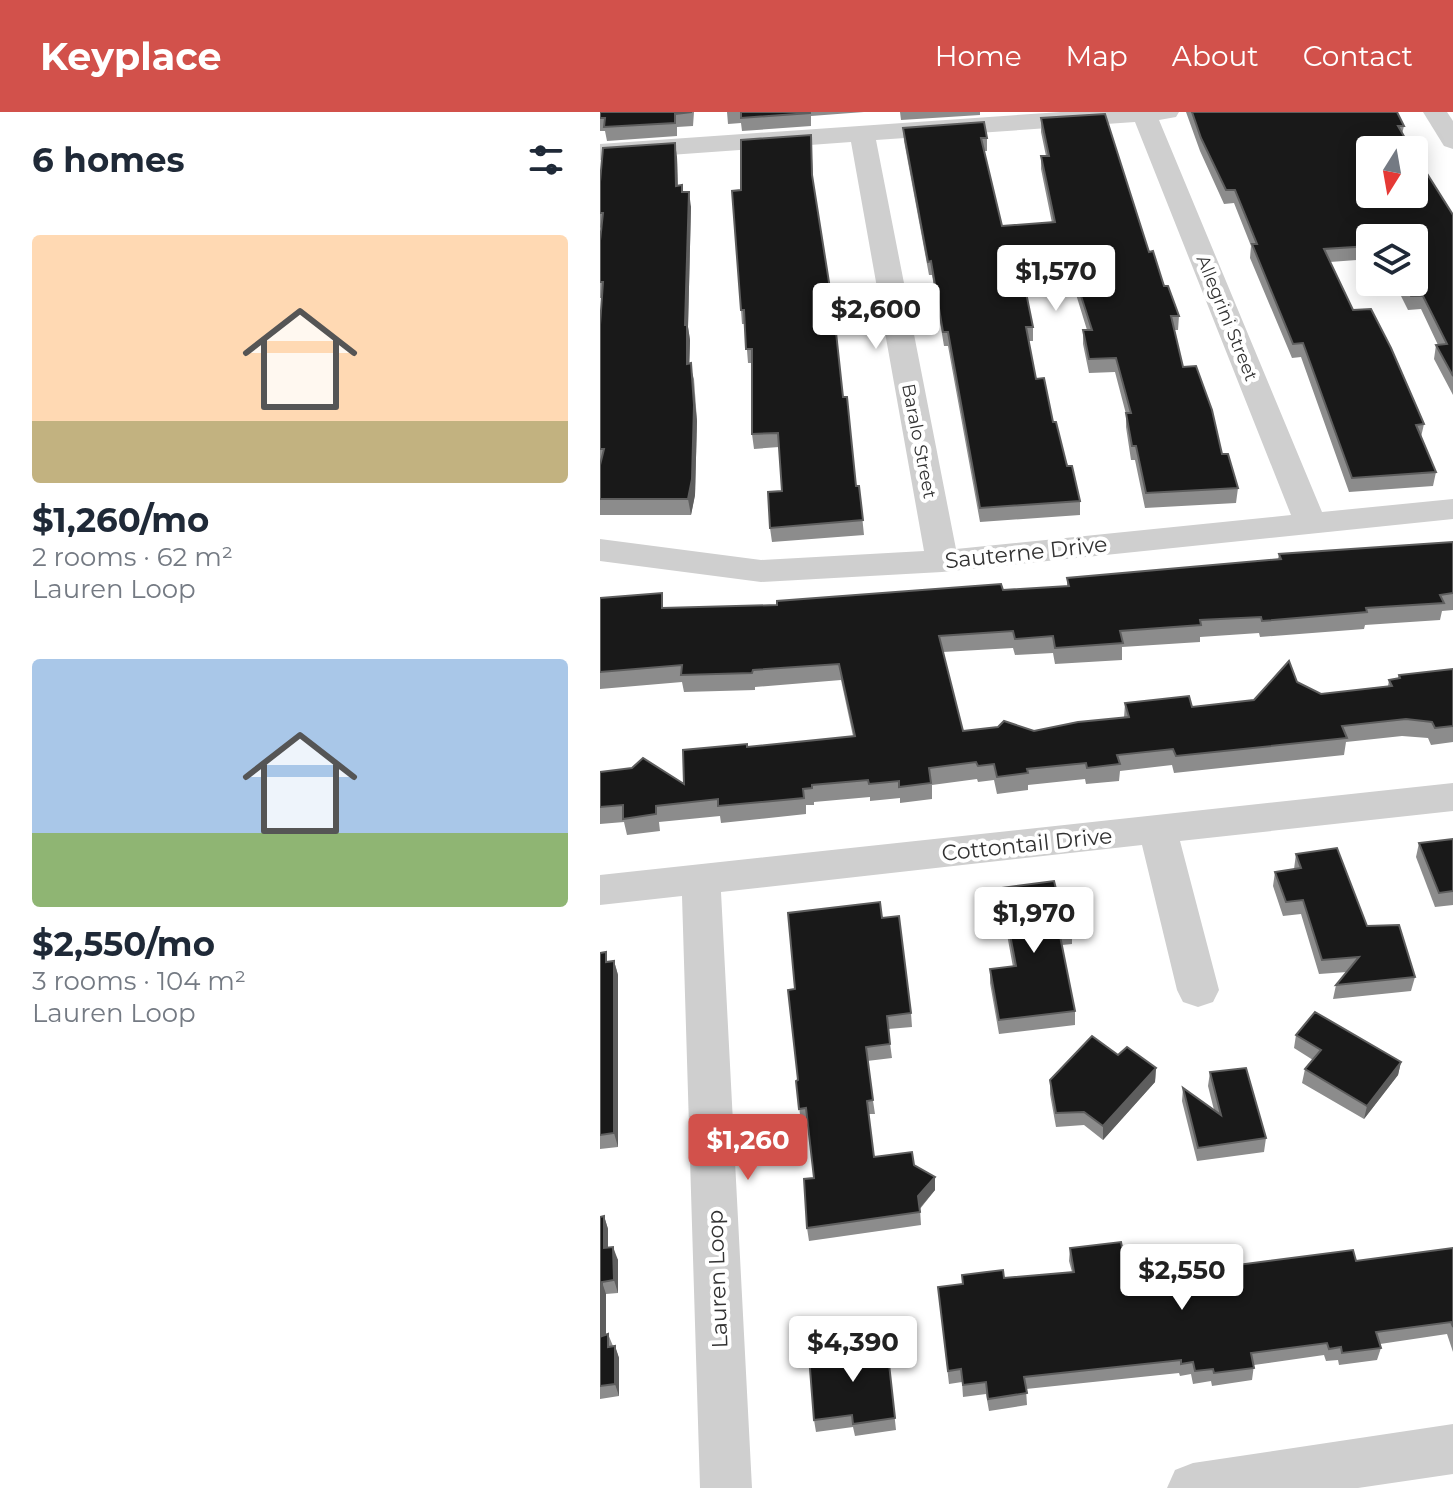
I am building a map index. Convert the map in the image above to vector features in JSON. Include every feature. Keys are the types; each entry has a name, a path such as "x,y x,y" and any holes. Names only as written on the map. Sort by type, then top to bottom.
{"street":[{"path":"1435,112 1453,141"},
{"path":"600,152 1156,113"},
{"name":"Allegrini Street","path":"1156,113 1310,523"},
{"name":"Baralo Street","path":"862,132 942,561"},
{"name":"Sauterne Drive","path":"600,550 761,571 942,561 1453,509"},
{"name":"Cottontail Drive","path":"600,890 1453,797"},
{"path":"1158,830 1198,990"},
{"name":"Lauren Loop","path":"701,879 726,1488"},
{"path":"1193,1488 1453,1449"}],"building":[{"path":"600,112 692,112 675,114 675,123 604,127 605,118 600,118"},
{"path":"741,112 810,112 810,113 741,118"},
{"path":"1192,112 1397,112 1404,126 1398,126 1404,136 1356,136 1356,208 1428,208 1428,175 1453,215 1453,376 1436,345 1447,344 1423,296 1428,296 1428,224 1356,224 1356,247 1324,249 1353,310 1371,309 1391,348 1424,424 1416,425 1436,472 1352,478 1303,343 1293,344 1252,244 1257,244 1235,190 1226,190"},
{"path":"1105,114 1149,252 1153,251 1164,286 1168,286 1179,316 1171,316 1183,367 1196,366 1212,410 1222,454 1228,454 1238,488 1146,493 1136,446 1132,446 1126,413 1131,413 1116,358 1089,359 1083,330 1092,330 1071,265 1021,268 1033,327 1026,327 1036,379 1044,378 1053,422 1056,422 1067,466 1072,466 1080,501 980,508 948,332 943,332 903,128 984,122 987,138 981,138 1002,226 1055,222 1041,156 1049,156 1041,118"},
{"path":"811,135 812,175 863,520 770,528 768,492 782,491 778,433 752,434 752,349 746,349 744,310 741,310 732,191 741,190 741,140"},
{"path":"675,143 676,186 682,185 682,192 689,192 685,325 694,405 692,479 688,499 600,499 600,465 604,449 600,449 603,282 600,282 600,241 603,213 600,213 600,182 603,148"},
{"path":"1453,542 1453,593 1440,595 1444,603 1366,608 1367,612 1262,621 1261,617 1200,620 1201,625 1120,631 1123,643 1055,648 1053,636 1015,639 1013,631 939,636 963,731 998,727 1004,721 1034,731 1078,722 1129,717 1125,703 1189,696 1192,707 1254,700 1289,661 1297,682 1321,694 1392,686 1389,680 1400,678 1399,675 1453,669 1453,726 1435,728 1432,722 1406,719 1342,726 1347,738 1176,756 1173,749 1117,755 1120,764 1087,768 1086,763 1027,769 1028,773 997,777 994,764 978,766 976,762 929,768 931,783 899,787 899,781 869,784 868,780 812,785 812,788 803,789 804,798 718,806 718,799 656,806 656,814 623,819 623,805 600,807 600,772 632,768 643,758 684,784 683,750 855,736 839,664 753,670 752,673 681,675 682,665 600,672 600,598 662,593 662,608 777,605 777,601 1001,584 1003,590 1069,586 1067,578 1281,559 1279,554"},
{"path":"1453,839 1453,891 1439,893 1419,843"},
{"path":"1337,848 1367,926 1399,925 1415,977 1336,985 1359,957 1322,960 1303,900 1286,902 1275,872 1301,868 1296,854"},
{"path":"1054,881 1060,905 1067,904 1072,930 1059,931 1075,1011 999,1020 990,969 1016,966 1001,888"},
{"path":"880,902 882,918 899,916 911,1013 887,1016 890,1044 866,1047 873,1100 867,1101 874,1157 912,1152 914,1165 935,1177 918,1196 920,1212 807,1228 804,1179 814,1178 806,1108 799,1109 796,1081 788,990 795,989 788,913"},
{"path":"606,952 606,962 614,961 614,1133 600,1135 600,953"},
{"path":"1315,1012 1401,1062 1367,1106 1305,1069 1321,1050 1296,1035"},
{"path":"1092,1036 1118,1055 1127,1047 1156,1068 1103,1126 1084,1112 1056,1113 1050,1080"},
{"path":"1246,1068 1266,1138 1198,1148 1183,1088 1221,1115 1210,1072"},
{"path":"604,1216 604,1248 613,1247 614,1280 602,1282 602,1336 608,1334 608,1347 615,1346 615,1384 600,1386 600,1217"},
{"path":"1121,1242 1127,1273 1189,1265 1187,1258 1227,1252 1230,1266 1353,1250 1356,1261 1453,1248 1453,1327 1451,1322 1376,1332 1381,1348 1342,1353 1341,1347 1329,1349 1327,1343 1251,1353 1254,1368 1214,1373 1213,1369 1195,1371 1193,1362 1181,1364 1181,1360 1024,1377 1027,1393 988,1399 986,1382 963,1385 961,1369 948,1371 938,1287 963,1284 962,1275 1003,1270 1004,1278 1074,1272 1070,1248"},
{"path":"873,1341 874,1348 887,1346 895,1418 853,1424 852,1415 814,1420 809,1356 847,1351 847,1344"}]}
